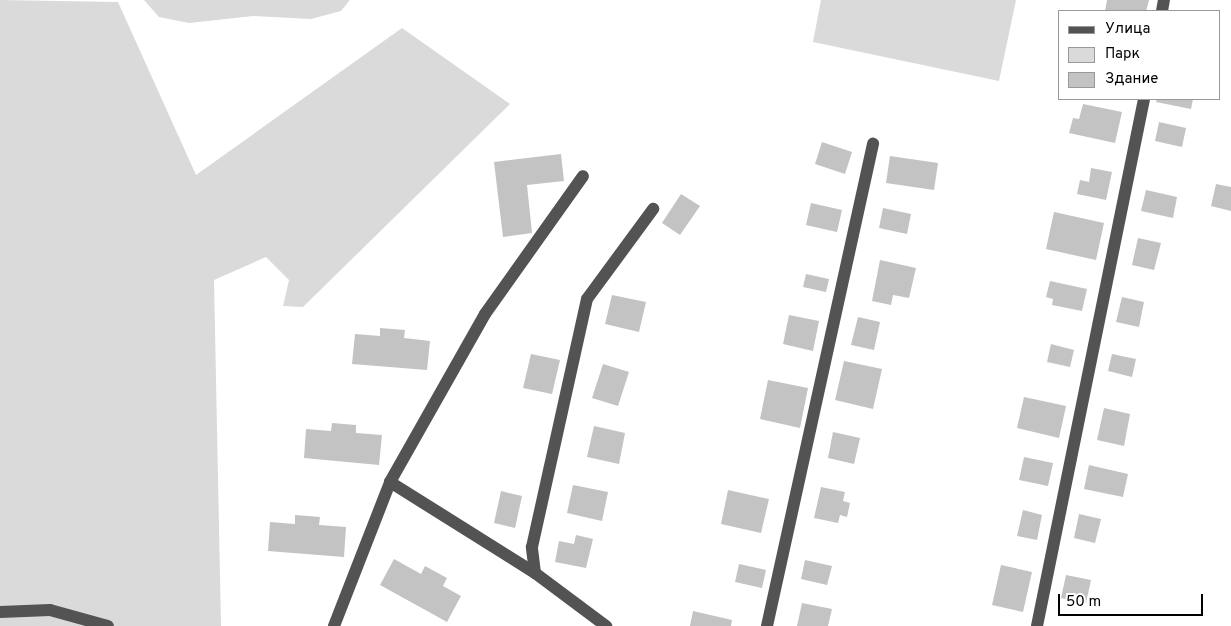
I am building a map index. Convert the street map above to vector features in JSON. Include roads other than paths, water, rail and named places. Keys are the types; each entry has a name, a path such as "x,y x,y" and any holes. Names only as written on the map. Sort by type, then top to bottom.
{"street":[{"path":"1036,626 1144,100"},
{"path":"767,626 873,143"},
{"path":"334,626 390,482 486,314 583,176"},
{"path":"535,573 532,548 587,300 654,209"},
{"path":"390,482 535,573 606,626"},
{"path":"0,612 50,610 108,626"}]}
